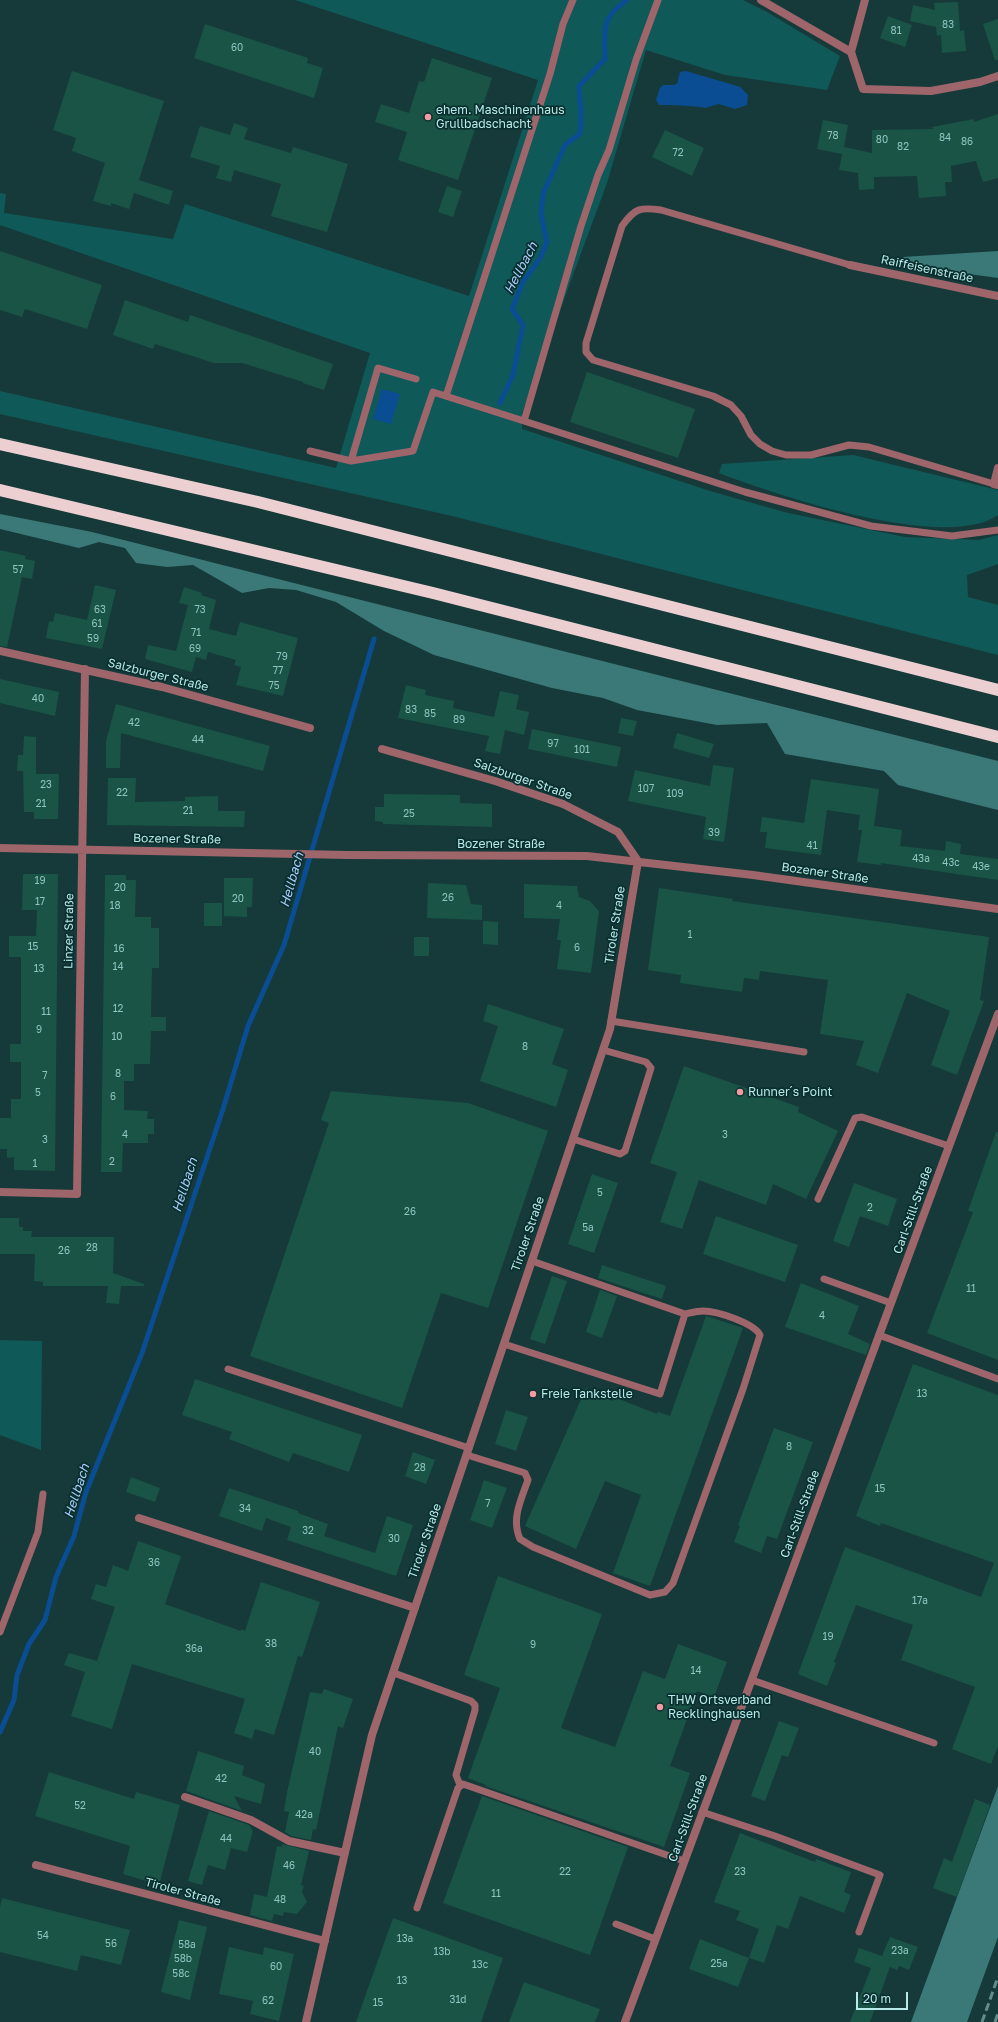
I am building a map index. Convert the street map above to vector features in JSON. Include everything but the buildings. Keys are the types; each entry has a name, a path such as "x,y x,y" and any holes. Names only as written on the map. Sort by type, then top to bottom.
{"highway":[{"path":"0,444 258,502 998,690"},
{"path":"0,490 433,593 998,737"}],"street":[{"path":"760,0 851,52"},
{"path":"865,0 851,52 863,89 931,91 980,82 998,76"},
{"name":"Raiffeisenstraße","path":"850,265 998,296"},
{"path":"996,485 998,468"},
{"name":"Salzburger Straße","path":"0,651 162,687 310,728"},
{"name":"Linzer Straße","path":"0,1192 77,1194 85,669"},
{"name":"Salzburger Straße","path":"382,749 495,780 563,804 618,832 638,861"},
{"name":"Bozener Straße","path":"0,848 83,848 299,854 587,856 754,875 998,909"},
{"name":"Tiroler Straße","path":"306,2022 372,1735 603,1050 611,1021 638,861"},
{"name":"Carl-Still-Straße","path":"625,2022 998,1014"},
{"path":"140,1518 415,1608"},
{"path":"185,1797 251,1820 289,1841 345,1853"},
{"name":"Tiroler Straße","path":"36,1865 325,1941"}],"lane":[{"path":"446,396 550,74 563,24 573,0"},
{"path":"524,421 581,226 598,175 609,150 636,60 658,0"},
{"path":"850,265 661,210 645,208 632,213 622,226 586,343 586,352 593,360 713,396 731,405 741,416 750,435 760,444 772,451 786,454 811,454 849,445 869,447 996,485"},
{"path":"351,461 378,368 416,379"},
{"path":"310,451 351,461 413,451 433,392 744,492 871,526 952,536 998,530"},
{"path":"611,1021 804,1052"},
{"path":"573,1140 620,1154 625,1151 651,1068 646,1062 603,1050"},
{"path":"818,1199 855,1118 862,1117 949,1146"},
{"path":"228,1369 525,1473 528,1480 518,1508 516,1523 520,1539 533,1547 650,1595 665,1592 673,1583 685,1552 743,1389 760,1335 754,1327 722,1314 703,1311 685,1314 532,1261"},
{"path":"824,1279 891,1303"},
{"path":"504,1344 660,1394 685,1314"},
{"path":"879,1335 998,1379"},
{"path":"0,1632 38,1532 43,1494"},
{"path":"394,1673 471,1701 475,1710 456,1775 460,1785 417,1908"},
{"path":"752,1680 934,1744"},
{"path":"460,1785 466,1784 493,1793 684,1861"},
{"path":"702,1812 775,1836 880,1875 859,1932"},
{"path":"616,1924 655,1939"}],"shaded area":[{"path":"295,0 743,0 767,12 840,56 827,90 725,75 646,50 607,183 522,413 522,429 710,491 788,513 905,537 979,540 998,535 998,564 967,575 968,597 998,605 998,655 452,516 0,414 0,391 336,468 370,353 0,225 0,193 6,194 4,213 173,239 185,204 469,296 538,80"},
{"path":"998,251 998,278 903,265 903,257"},
{"path":"853,455 998,490 998,515 973,525 940,527 902,524 819,506 745,483 719,473 722,464"},
{"path":"0,514 92,532 998,761 998,810 898,785 884,771 785,754 767,723 717,725 637,710 603,698 552,688 434,655 384,631 336,602 296,590 269,588 242,593 193,565 167,567 136,563 125,548 99,542 79,548 0,529"},
{"path":"0,1340 42,1341 41,1450 0,1435"},
{"path":"998,1786 998,1937 967,2022 911,2022"}],"water":[{"path":"686,71 740,87 748,95 747,105 735,109 719,104 705,108 659,105 656,100 660,88 663,85 677,84 680,72"},
{"path":"382,389 400,394 391,424 373,419"}],"waterway":[{"name":"Hellbach","path":"500,403 513,375 523,325 512,309 523,282 540,258 547,242 541,215 543,194 565,145 580,134 581,115 579,86 605,59 605,32 608,19 612,13 627,0"},
{"name":"Hellbach","path":"0,1732 14,1700 17,1675 29,1644 45,1620 56,1577 74,1536 86,1492 142,1353 223,1109 248,1026 284,945 374,639"}],"railway":[{"path":"982,2022 998,1977"},
{"path":"995,2022 998,2013"}],"place":[{"name":"ehem. Maschinenhaus Grullbadschacht","path":"428,117"},
{"name":"Runner´s Point","path":"740,1092"},
{"name":"Freie Tankstelle","path":"533,1394"},
{"name":"THW Ortsverband Recklinghausen","path":"660,1707"}]}
